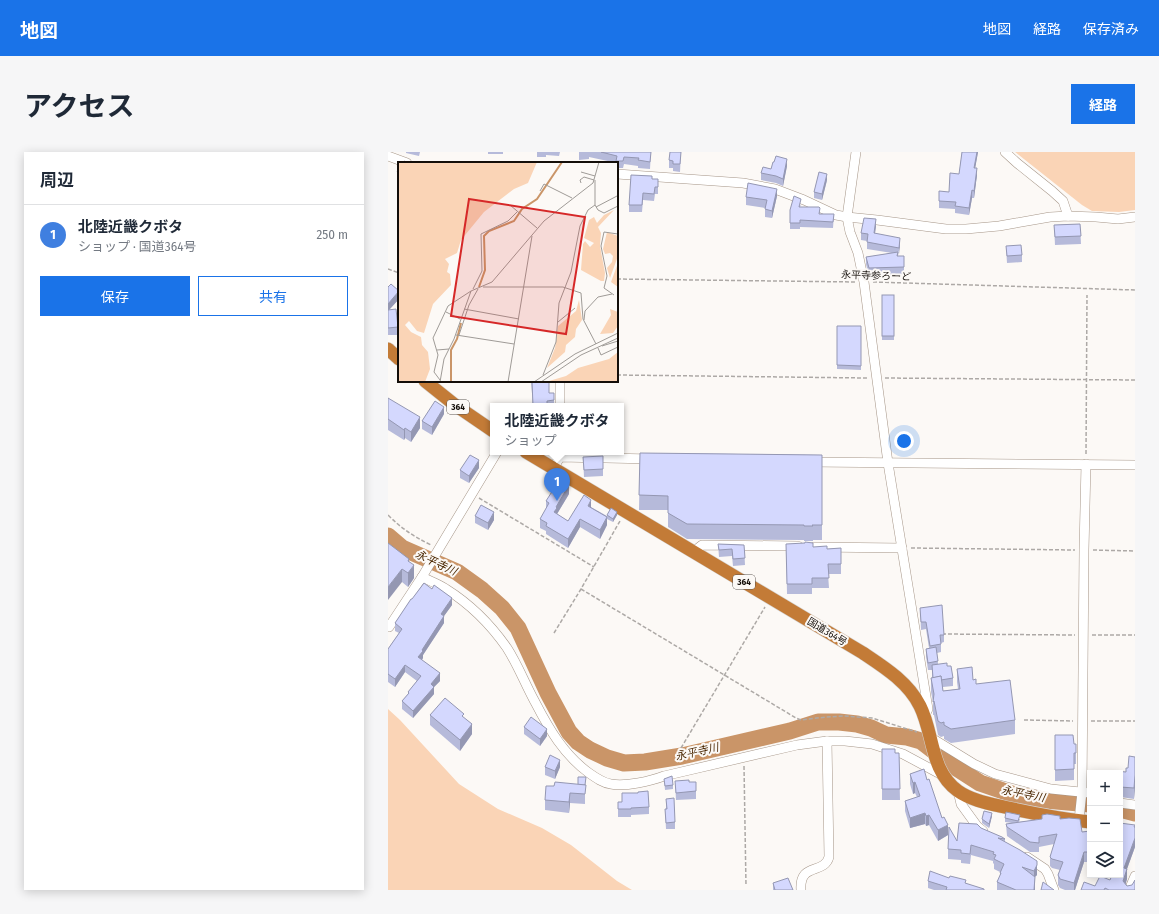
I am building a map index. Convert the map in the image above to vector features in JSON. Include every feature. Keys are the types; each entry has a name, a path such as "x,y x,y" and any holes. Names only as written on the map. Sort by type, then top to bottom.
{"highway":[{"path":"388,349 398,358"},
{"name":"364","path":"425,382 490,429"},
{"name":"国道364号","path":"531,455 863,653 885,668 902,683 920,705 935,756 942,773 958,791 974,799 987,803 1055,817 1083,819"}],"street":[{"path":"856,152 847,217 850,232 858,253 864,282 888,463 928,709 924,717"},
{"path":"1006,152 1063,201 1068,216"},
{"path":"388,156 405,162"},
{"path":"618,174 743,183 775,189 804,200 836,215 946,229 999,226 1050,217 1068,216 1118,219 1135,217"},
{"path":"560,382 560,403"},
{"path":"389,627 495,455"},
{"path":"553,469 560,455"},
{"path":"581,455 664,459"},
{"path":"804,462 1135,465"},
{"path":"1083,819 1085,794 1083,635 1086,464"},
{"path":"693,552 702,545 902,548"},
{"path":"423,574 446,588 475,610 490,627 506,647 520,669 534,701 556,740 570,757 598,780 611,784 630,784 653,780 742,757 798,745 827,741 872,744 903,754 942,773"},
{"path":"930,736 974,764 995,774 1051,789 1085,794"},
{"path":"801,890 801,878 804,874 824,865 828,862 829,858 827,741"},
{"path":"958,791 961,804 977,826 991,835"},
{"path":"1123,803 1135,805"},
{"path":"1018,851 1045,869 1054,890"},
{"path":"1129,890 1135,876"}],"path":[{"path":"388,269 398,273"},
{"name":"永平寺参ろーど","path":"618,279 864,282 1135,290"},
{"path":"1086,464 1087,295"},
{"path":"618,375 1135,380"},
{"path":"472,494 594,567"},
{"path":"554,633 582,589 626,512"},
{"path":"388,515 403,530 437,551"},
{"path":"902,548 1135,551"},
{"path":"582,589 796,718 801,720 826,716 872,718 930,736"},
{"path":"681,748 770,598"},
{"path":"940,634 1135,635"},
{"path":"742,757 744,768 746,886"}],"shaded area":[{"path":"1015,152 1135,152 1135,210 1119,212 1092,211 1082,205"},
{"path":"388,709 459,784 498,809 542,828 571,845 617,881 632,890 388,890"}],"building":[{"path":"601,152 651,152 650,162 638,160 639,158 624,157 623,161 616,161 617,156"},
{"path":"670,152 681,152 680,164 673,164 673,161 669,160"},
{"path":"962,152 977,152 974,168 977,168 974,191 972,190 969,208 955,206 956,202 939,201 939,191 949,192 950,173 959,174"},
{"path":"776,156 787,159 783,179 761,173 763,167 771,169"},
{"path":"819,172 827,174 822,194 814,192"},
{"path":"631,175 652,176 652,179 658,179 658,187 655,187 654,194 643,193 642,205 629,205"},
{"path":"748,183 777,189 772,211 765,209 767,200 746,197"},
{"path":"794,196 801,199 799,207 819,207 819,214 834,214 833,222 800,220 800,223 790,223 790,210"},
{"path":"864,218 876,219 874,233 900,238 899,248 867,242 868,234 861,233"},
{"path":"1080,224 1081,236 1055,237 1054,225"},
{"path":"1021,245 1022,255 1007,256 1006,246"},
{"path":"898,252 897,256 904,256 904,267 869,268 866,257"},
{"path":"391,284 398,290 398,292 388,304 388,287"},
{"path":"882,295 894,295 894,336 882,336"},
{"path":"396,309 398,327 388,328 388,310"},
{"path":"837,326 861,326 861,366 837,365"},
{"path":"532,382 549,382 549,393 554,393 554,400 547,401 547,403 533,403"},
{"path":"388,398 420,417 411,432 405,428 404,430 388,419"},
{"path":"435,401 444,407 432,427 422,421"},
{"path":"640,453 822,455 822,525 687,524 668,513 668,496 639,495"},
{"path":"470,455 479,460 469,476 460,470"},
{"path":"603,456 603,469 584,470 583,457"},
{"path":"560,479 569,485 554,512 568,521 584,495 591,500 588,506 607,517 600,530 580,519 568,539 546,526 547,523 540,519 549,503 546,501"},
{"path":"481,505 494,512 488,523 475,516"},
{"path":"611,508 617,512 613,519 607,515"},
{"path":"805,542 813,543 813,547 827,546 827,549 841,548 841,564 828,564 829,578 812,578 812,584 787,584 786,544"},
{"path":"388,543 409,559 408,561 414,565 408,573 402,569 388,587"},
{"path":"718,544 744,545 745,558 733,559 732,549 719,550"},
{"path":"424,583 432,589 434,585 452,598 441,614 444,616 418,657 440,673 431,684 434,687 413,711 402,701 421,676 405,665 395,679 388,674 388,649 402,629 395,623"},
{"path":"942,605 944,635 940,635 941,644 930,646 926,622 921,622 920,608"},
{"path":"936,647 938,661 928,663 926,649"},
{"path":"947,663 947,666 951,666 953,678 941,680 941,676 933,678 932,665"},
{"path":"972,667 973,680 976,679 976,684 1010,680 1015,720 951,729 944,725 944,722 941,723 938,721 934,701 933,702 934,694 931,678 941,676 943,691 960,689 957,669"},
{"path":"445,698 464,714 462,716 472,724 460,740 430,715"},
{"path":"531,717 547,729 540,739 524,727"},
{"path":"1055,735 1073,735 1074,744 1076,744 1076,753 1074,753 1074,769 1055,770"},
{"path":"882,749 895,749 895,753 899,753 900,789 882,789"},
{"path":"550,755 560,760 555,771 545,767"},
{"path":"1129,756 1135,757 1134,788 1123,787 1123,772 1126,772 1126,768 1128,768"},
{"path":"924,769 927,780 929,779 942,818 944,817 948,825 938,830 929,815 926,816 925,813 910,818 905,801 920,796 915,782 913,783 910,774"},
{"path":"672,776 673,785 665,786 664,779"},
{"path":"578,777 586,777 585,785 578,785"},
{"path":"689,780 689,782 696,782 696,791 676,793 675,781"},
{"path":"555,782 586,785 585,794 570,793 569,802 545,800 546,786 554,786"},
{"path":"648,791 649,807 618,809 618,802 622,802 622,793 638,793"},
{"path":"674,798 675,822 666,823 666,799"},
{"path":"984,811 992,813 989,824 982,819"},
{"path":"1006,812 1020,815 1018,821 1005,818"},
{"path":"1047,814 1060,816 1060,819 1080,819 1082,832 1087,831 1087,852 1084,852 1074,883 1060,879 1058,875 1063,862 1050,857 1057,834 1039,837 1039,843 1030,842 1007,827 1006,824 1042,819 1042,815"},
{"path":"959,823 977,824 981,828 1002,837 1005,839 998,838 1037,861 1034,871 1022,867 1035,877 1034,890 1016,890 997,882 1004,864 994,859 996,855 993,854 994,852 971,845 970,854 961,853 961,850 948,849 949,827 957,841"},
{"path":"1123,823 1135,825 1135,838 1124,868 1127,869 1123,881 1127,886 1132,885 1135,880 1135,890 1109,890 1105,888 1104,890 1081,890 1084,882 1095,886 1099,878 1110,880 1111,878 1123,878"},
{"path":"930,871 949,878 950,876 966,880 965,883 984,890 946,890 947,887 928,881"},
{"path":"788,878 793,890 775,890 773,883"},
{"path":"1043,882 1054,890 1041,890"}],"waterway":[{"name":"永平寺川","path":"388,536 402,548 457,572 482,590 502,608 518,628 548,693 569,732 578,742 590,750 607,758 624,763 645,762 682,756 790,731 818,722 839,722 857,724 871,728 886,735 907,737 921,741 952,765 980,783 1012,794 1045,800 1087,804"},
{"name":"永平寺川","path":"1123,810 1135,813"}],"place":[{"name":"北陸近畿クボタ","path":"557,501"}]}
